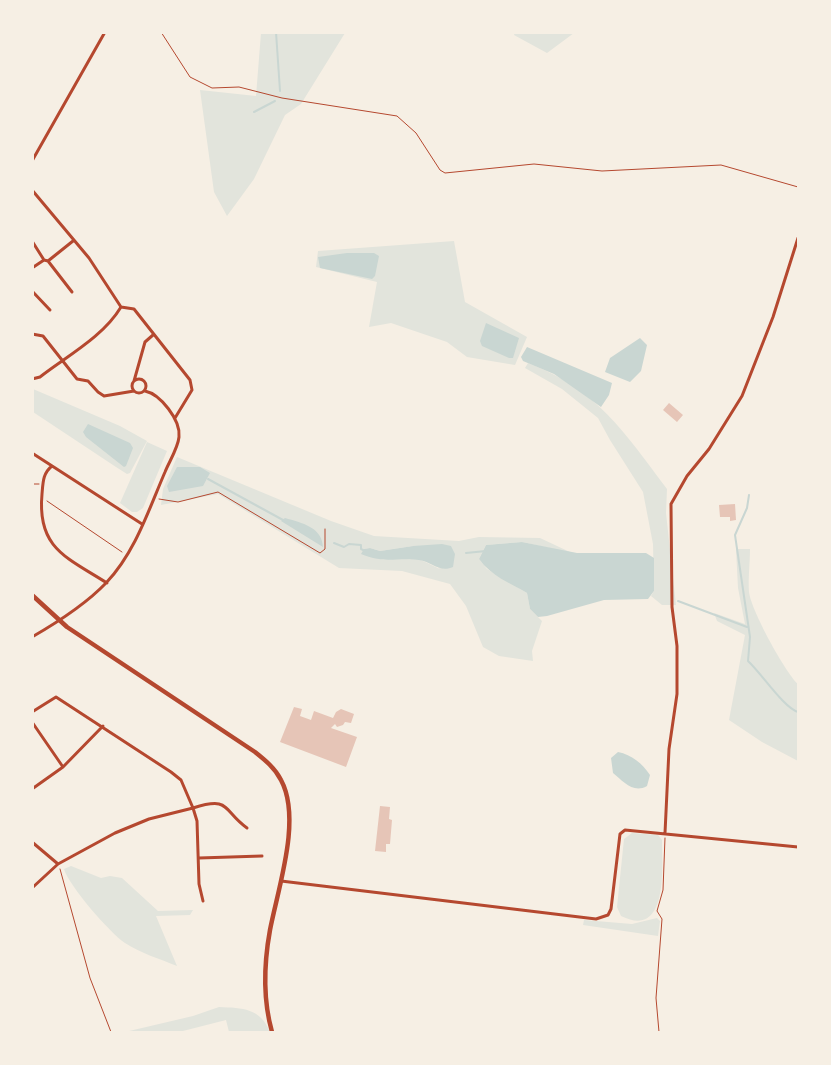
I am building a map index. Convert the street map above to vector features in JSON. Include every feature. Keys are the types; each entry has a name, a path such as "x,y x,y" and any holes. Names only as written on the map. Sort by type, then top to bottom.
{"main road":[{"path":"32,595 57,620 255,752 275,771 284,786 289,813 267,957 268,1013 272,1032"}],"street":[{"path":"32,161 105,32"},
{"path":"32,190 89,258 121,307 134,309 190,380 192,390 175,418"},
{"path":"665,833 670,749 677,694 677,646 672,607 671,504 687,476 709,449 742,396 773,317 798,238"},
{"path":"32,241 72,292"},
{"path":"32,268 74,241"},
{"path":"32,291 50,310"},
{"path":"32,380 40,377 82,347 114,318 121,307"},
{"path":"32,334 43,336 78,379 88,381 104,396 134,391 152,393 175,418 179,437 127,555 106,583 32,637"},
{"path":"134,391 132,386 145,342 153,335"},
{"path":"134,381 139,379 144,381 147,386 145,391"},
{"path":"32,453 142,524"},
{"path":"52,466 46,471 41,498 41,521 47,538 54,546 106,583"},
{"path":"32,712 56,697 103,726 181,780 197,821 200,858 199,884 203,901"},
{"path":"32,722 64,767"},
{"path":"32,789 64,767 103,726"},
{"path":"32,888 58,864 115,833 149,819 207,803 221,804 230,810 237,821 247,828"},
{"path":"280,880 596,919 608,915 611,909 621,832 628,829 798,847"},
{"path":"32,842 58,864"},
{"path":"200,858 262,856"}],"lane":[{"path":"161,32 190,77 212,88 239,87 282,98 397,116 416,133 440,170 445,174 534,164 602,171 721,165 737,168 798,187"}],"path":[{"path":"32,484 43,484"},
{"path":"153,499 178,502 218,492 320,553 325,549 325,529"},
{"path":"41,498 127,555"},
{"path":"659,1032 656,998 662,919 657,911 662,890 665,833"},
{"path":"58,864 90,978 112,1032"}],"shaded area":[{"path":"515,32 574,33 547,53 514,35"},
{"path":"261,33 345,33 301,104 285,115 254,179 227,216 214,192 200,90 256,96"},
{"path":"454,241 465,302 527,337 515,365 467,357 447,342 391,323 369,327 377,282 316,267 318,251"},
{"path":"347,253 374,253 379,256 375,276 372,279 320,268 318,257"},
{"path":"486,323 519,338 513,358 482,346 480,341"},
{"path":"640,338 647,345 641,371 630,382 605,372 610,358"},
{"path":"527,347 612,383 609,395 601,407 554,374 523,361 521,357"},
{"path":"528,363 573,386 608,415 623,431 667,489 666,513 676,605 662,605 651,596 654,591 653,544 643,492 598,418 562,389 525,368"},
{"path":"33,389 120,426 147,441 130,473 127,474 33,412"},
{"path":"88,424 130,443 133,448 126,466 124,467 86,437 83,432"},
{"path":"147,442 167,451 143,508 137,512 132,512 120,503"},
{"path":"177,457 331,521 374,536 459,541 479,537 540,538 572,553 522,542 486,545 479,559 487,569 527,593 530,609 542,621 532,651 533,661 499,656 483,647 466,606 450,584 402,571 339,568 218,494 161,505 163,489","holes":["413,546 440,569 421,560 406,559 364,549 370,548 380,551"]},
{"path":"177,467 200,467 210,473 203,486 169,492 167,486"},
{"path":"285,518 315,530 322,540 323,547 281,521"},
{"path":"522,542 577,553 646,553 654,558 654,591 648,599 604,600 538,617 530,609 527,593 495,575 479,559 486,545"},
{"path":"442,544 451,546 455,554 453,567 448,569 419,560 383,560 361,554 364,549 370,548 380,551"},
{"path":"736,549 750,549 749,592 751,601 769,640 798,684 798,761 762,742 729,720 745,635 717,621 714,613 745,624 738,588"},
{"path":"618,752 632,757 644,767 650,775 647,786 633,788 613,773 611,758"},
{"path":"632,833 658,835 662,840 660,897 655,909 648,918 637,921 621,916 617,907 624,839"},
{"path":"71,866 101,878 110,876 122,878 158,911 193,910 190,915 156,916 177,966 137,950 118,938 91,909 67,877 64,869"},
{"path":"657,918 660,921 658,936 583,925 584,920 632,924"},
{"path":"219,1007 250,1011 261,1018 270,1032 229,1032 226,1020 179,1032 125,1032 193,1016"}],"building":[{"path":"669,403 683,415 677,422 663,410"},
{"path":"735,504 736,520 730,521 730,517 720,517 719,505"},
{"path":"294,707 302,709 300,716 311,720 314,711 333,718 336,712 341,709 354,714 351,723 345,722 337,727 335,724 331,728 357,737 346,767 280,742"},
{"path":"380,806 390,807 389,819 392,820 390,844 386,844 386,852 375,851"}],"waterway":[{"path":"276,32 280,91"},
{"path":"254,112 275,101"},
{"path":"208,479 283,520"},
{"path":"749,495 747,508 735,535 750,637 748,661 780,698 798,712"},
{"path":"334,543 344,547 349,544 361,545 361,549 365,551"},
{"path":"466,553 486,551"},
{"path":"678,601 747,627"}]}
